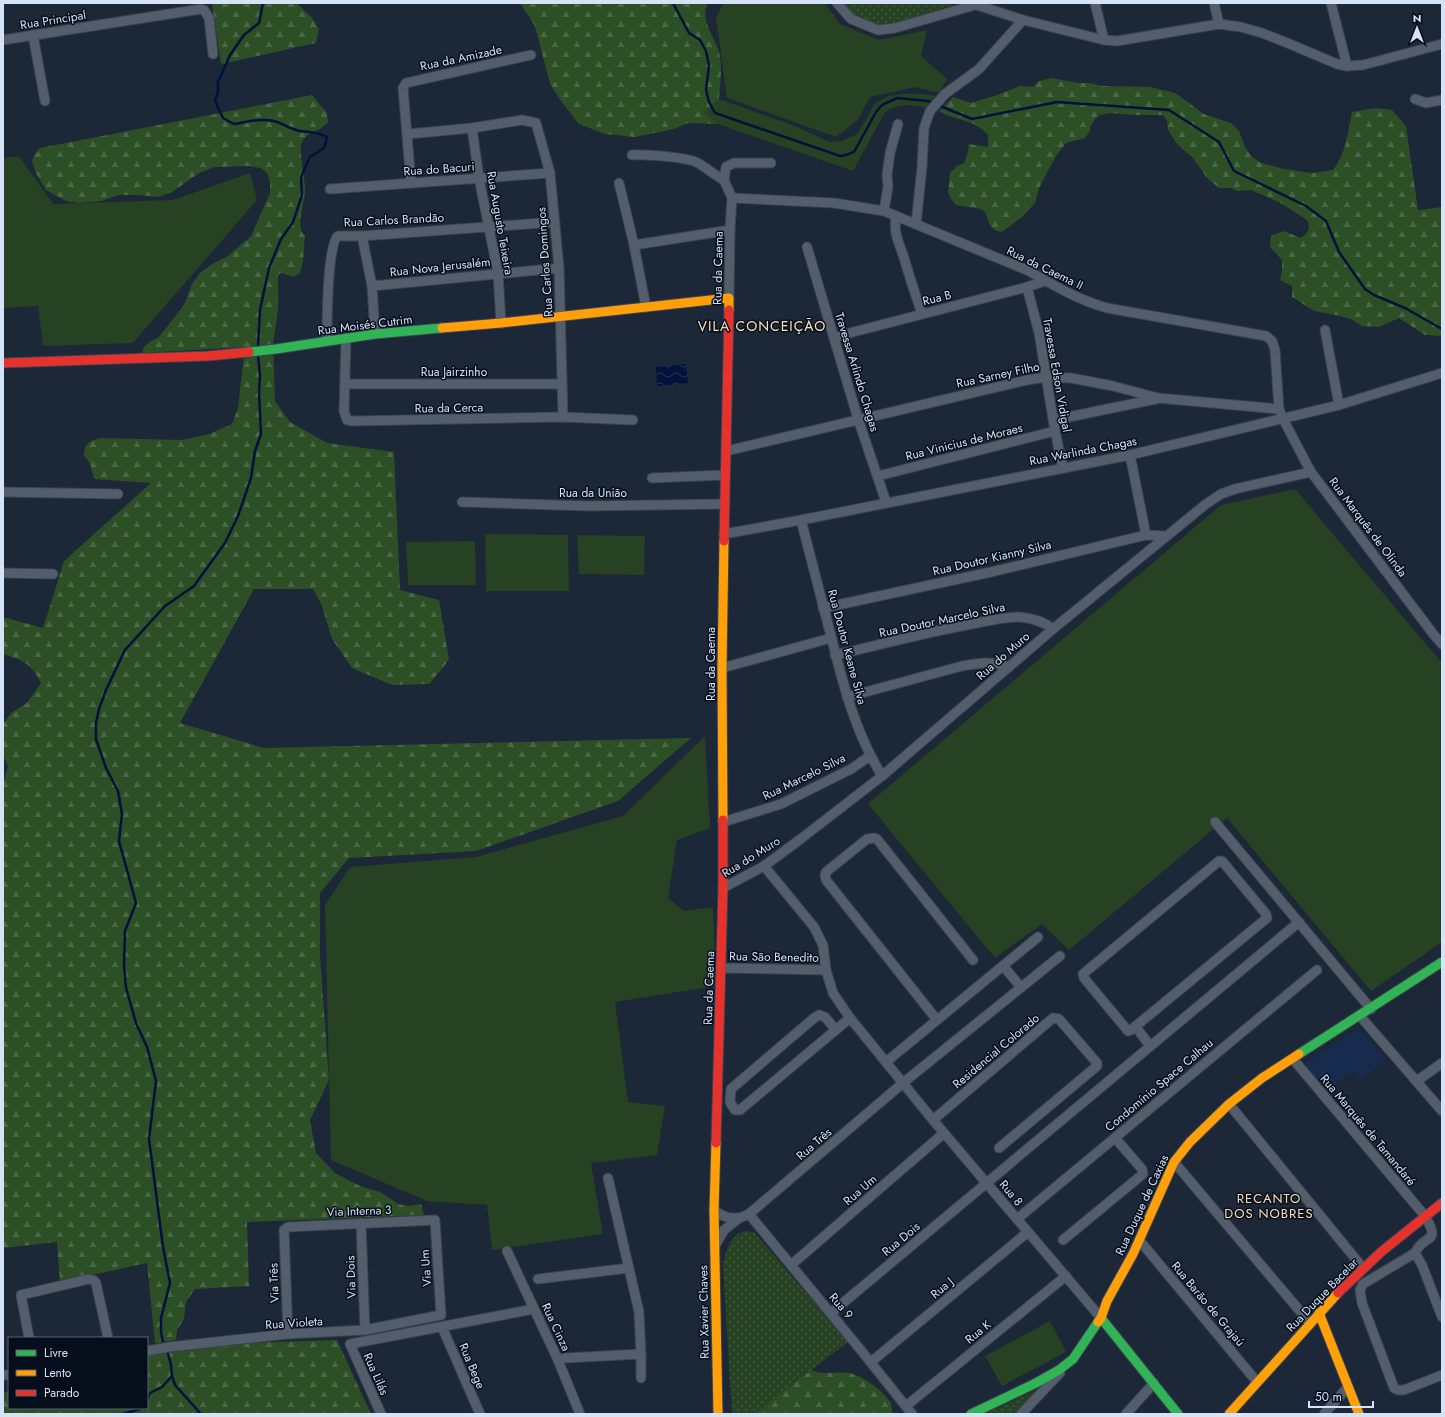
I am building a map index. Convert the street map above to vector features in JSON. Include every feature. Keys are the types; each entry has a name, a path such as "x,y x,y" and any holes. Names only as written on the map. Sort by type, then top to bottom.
{"street":[{"path":"838,3 852,19 858,23 878,30 895,28 974,4 1023,20 1104,40 1117,41 1219,24 1241,27 1262,33 1337,64 1347,66 1363,65 1442,44"},
{"path":"1095,3 1104,40"},
{"path":"1214,3 1219,24"},
{"path":"1331,3 1347,66"},
{"name":"Rua Principal","path":"3,40 204,10 209,18 213,54"},
{"path":"916,224 924,128 930,110 945,94 980,69 1023,20"},
{"path":"33,35 45,102"},
{"name":"Rua da Amizade","path":"408,134 403,92 403,88 406,83 531,55"},
{"path":"1415,99 1426,103 1442,100"},
{"name":"Rua Carlos Domingos","path":"472,128 522,120 536,122 550,173 555,222 561,316 562,417"},
{"path":"884,211 888,187 887,175 890,153 898,124"},
{"path":"411,183 408,134 472,128"},
{"name":"Rua Augusto Teixeira","path":"472,128 479,178 498,273 501,323"},
{"path":"632,155 641,154 685,159 698,163 724,180 726,166 728,164 771,163"},
{"name":"Rua do Bacuri","path":"330,189 550,173"},
{"name":"Rua da Caema","path":"714,1210 723,888 722,668 730,230 732,198 724,180"},
{"path":"619,183 634,245 646,306"},
{"name":"Rua da Caema II","path":"732,198 834,203 884,211 1029,271 1084,300 1108,308 1266,336 1272,341 1275,350 1279,409 1283,419"},
{"path":"896,216 895,224 897,241 922,314"},
{"path":"488,226 555,222"},
{"name":"Rua Carlos Brandão","path":"327,341 328,290 333,241 338,236 362,236 488,226"},
{"path":"634,245 730,230"},
{"path":"362,236 372,286 375,334"},
{"name":"Travessa Arlindo Chagas","path":"807,247 858,419 886,502"},
{"name":"Rua Nova Jerusalém","path":"372,286 559,268"},
{"name":"Rua B","path":"834,337 1027,288 1046,281"},
{"name":"Travessa Edson Vidigal","path":"1027,288 1039,333 1055,431 1063,468"},
{"name":"Rua Moisés Cutrim","path":"3,363 208,356 276,349 375,334 501,323 729,298"},
{"path":"1325,330 1339,405"},
{"name":"Rua da Cerca","path":"346,338 345,416 347,420 360,422 562,417 633,420"},
{"name":"Rua Warlinda Chagas","path":"724,534 1130,455 1339,405 1442,373"},
{"name":"Rua Sarney Filho","path":"726,451 1027,380 1047,377 1086,380 1158,398 1279,409"},
{"name":"Rua Jairzinho","path":"345,384 562,384"},
{"path":"1054,420 1158,398"},
{"name":"Rua Marquês de Olinda","path":"1283,419 1311,472 1442,644"},
{"name":"Rua Vinicius de Moraes","path":"878,476 1055,431"},
{"path":"1130,455 1146,535"},
{"name":"Rua do Muro","path":"723,888 764,866 882,776 1053,629 1166,536 1221,494 1255,484 1311,472"},
{"path":"652,478 689,478 725,475"},
{"path":"3,492 118,494"},
{"name":"Rua da União","path":"462,502 588,506 725,504"},
{"name":"Rua Doutor Keane Silva","path":"801,520 847,697 856,724 870,756 882,776"},
{"name":"Rua Doutor Kianny Silva","path":"823,608 991,572 1146,535 1166,536"},
{"path":"3,573 53,574"},
{"name":"Rua Doutor Marcelo Silva","path":"835,655 948,628 1002,618 1019,617 1033,619 1045,623 1053,629"},
{"path":"722,668 831,638"},
{"path":"847,697 962,666 980,663 996,663 1009,667"},
{"name":"Rua Marcelo Silva","path":"723,822 781,804 851,768 870,756"},
{"path":"1215,822 1371,1009"},
{"path":"937,1020 826,880 826,872 867,839 877,839 973,960"},
{"path":"1219,861 1221,861 1266,914 1267,918 1136,1027 1130,1031 1127,1030 1084,978 1083,974 1219,861"},
{"name":"Rua 8","path":"764,866 814,927 823,945 826,970 833,993 850,1018 933,1120 1101,1318"},
{"name":"Rua Dois","path":"831,1313 1150,1046 1162,1032 1299,922"},
{"path":"886,1062 1038,937"},
{"name":"Rua Três","path":"714,1250 717,1240 724,1230 738,1219 749,1214 903,1083 1060,956"},
{"name":"Rua Duque de Caxias","path":"1021,1414 1073,1359 1101,1318 1109,1297 1140,1241 1174,1162 1190,1142 1229,1104 1253,1085 1442,962"},
{"path":"1003,966 1021,987"},
{"name":"Rua São Benedito","path":"721,968 826,970"},
{"name":"Condomínio Space Calhau","path":"1017,1219 1317,970"},
{"path":"836,1030 825,1017 819,1015 814,1018 731,1089 730,1102 734,1110 740,1110 836,1030 850,1018"},
{"path":"1360,1016 1442,1111"},
{"name":"Residencial Colorado","path":"933,1120 1053,1018 1059,1019 1097,1063 1097,1066 999,1148"},
{"path":"1136,1027 1150,1046"},
{"name":"Rua Marquês de Tamandaré","path":"1293,1059 1425,1216 1433,1229 1433,1233 1415,1253"},
{"path":"1417,1081 1442,1062"},
{"path":"1229,1104 1363,1268"},
{"name":"Rua Um","path":"791,1265 944,1133"},
{"path":"1063,1240 1143,1174 1142,1169 1115,1138"},
{"path":"1174,1162 1310,1323"},
{"path":"608,1178 639,1312 641,1378"},
{"name":"Rua Duque Bacelar","path":"1229,1414 1319,1313 1363,1268 1442,1203"},
{"path":"714,1210 723,1217 738,1219"},
{"name":"Rua Xavier Chaves","path":"714,1210 718,1414"},
{"name":"Rua 9","path":"749,1214 909,1410"},
{"name":"Via Interna 3","path":"284,1230 288,1227 435,1220"},
{"name":"Via Um","path":"435,1220 441,1315"},
{"name":"Via Dois","path":"361,1223 365,1330"},
{"name":"Via Três","path":"284,1230 288,1334"},
{"name":"Rua J","path":"871,1362 1028,1232"},
{"name":"Rua Barão de Grajaú","path":"1140,1241 1257,1382"},
{"name":"Rua Cinza","path":"507,1251 534,1309 562,1359 580,1414"},
{"path":"1442,1317 1422,1265 1415,1253 1363,1284 1360,1290 1360,1296 1394,1388 1404,1390 1442,1375"},
{"path":"538,1279 629,1268"},
{"name":"Rua K","path":"909,1410 1066,1276"},
{"path":"29,1337 21,1295 93,1280 96,1283 108,1337"},
{"path":"442,1327 534,1309"},
{"path":"1319,1313 1359,1414"},
{"name":"Rua Violeta","path":"148,1351 169,1346 288,1334 365,1330 441,1315"},
{"path":"1101,1318 1178,1414"},
{"name":"Rua Lilás","path":"381,1414 350,1344 442,1327"},
{"name":"Rua Bege","path":"442,1327 480,1414"},
{"name":"Rua Cinza","path":"562,1359 641,1354"},
{"path":"971,1414 1034,1384 1059,1370 1073,1359"},
{"path":"1126,1414 1154,1383"},
{"path":"1324,1414 1348,1387"}],"shaded area":[{"path":"1359,1028 1385,1059 1360,1080 1352,1071 1328,1091 1304,1064"}],"green space":[{"path":"212,3 297,3 312,18 319,29 316,43 221,64"},
{"path":"520,3 708,3 705,16 706,22 719,52 721,76 719,99 703,113 718,124 688,123 674,129 635,137 605,134 579,124 550,84 535,26"},
{"path":"723,3 825,3 840,24 879,40 927,30 921,56 947,79 939,93 915,87 870,97 858,120 836,137 727,98 716,18"},
{"path":"842,3 947,3 953,5 884,27 855,17"},
{"path":"1052,78 1103,86 1150,87 1175,93 1204,114 1231,123 1239,131 1245,147 1251,156 1261,163 1284,169 1312,173 1333,170 1344,149 1352,112 1375,108 1392,110 1406,126 1418,210 1442,207 1442,336 1425,335 1399,318 1379,327 1362,326 1351,319 1314,311 1292,297 1292,286 1280,280 1282,260 1270,247 1271,236 1283,231 1301,238 1308,230 1309,226 1307,220 1279,202 1251,190 1237,191 1231,188 1219,188 1208,179 1193,158 1177,144 1168,130 1167,120 1163,115 1110,113 1100,115 1091,125 1090,131 1085,138 1066,143 1056,156 1039,188 1035,203 1023,216 1002,232 993,228 989,223 986,213 981,209 956,205 948,192 950,173 957,166 964,163 969,144 988,147 988,135 971,123 939,111 953,97 971,103 1020,86 1033,87 1039,81"},
{"path":"924,94 935,96 926,108 905,106 895,107 885,112 853,171 718,124 702,113 719,99 795,126 830,142 841,141 857,134 874,104 888,96"},
{"path":"312,95 327,113 328,122 321,128 309,134 303,140 301,145 305,188 300,220 300,226 305,236 303,261 300,273 294,277 281,273 278,275 278,309 273,344 275,401 290,422 327,443 394,452 400,590 439,600 449,660 429,684 392,685 352,668 332,639 322,606 313,589 254,589 180,723 264,748 691,738 618,801 476,851 349,858 320,893 320,956 329,1080 310,1120 316,1153 335,1173 360,1186 380,1192 398,1204 409,1206 421,1204 424,1215 247,1222 249,1286 195,1289 186,1302 184,1319 177,1330 176,1340 155,1343 147,1263 60,1282 57,1242 3,1248 3,783 8,766 3,755 3,724 11,713 27,703 41,683 30,666 3,654 3,617 43,628 64,561 151,483 94,479 90,464 84,455 86,445 88,443 100,438 182,440 209,434 232,424 238,408 245,347 142,353 144,347 159,337 184,305 192,284 200,273 212,264 228,256 251,236 270,193 270,182 267,173 261,168 248,166 215,167 199,173 172,192 159,197 119,195 101,201 79,203 66,201 46,190 36,173 32,162 34,155 40,148"},
{"path":"19,156 53,204 173,200 250,173 257,200 133,343 43,346 38,306 3,308 3,158"},
{"path":"1295,489 1442,663 1442,942 1371,991 1227,818 1069,950 1042,924 995,958 868,804 1221,505"},
{"path":"485,534 568,535 569,591 486,591"},
{"path":"577,535 645,536 644,575 579,574"},
{"path":"475,541 476,585 408,585 406,542"},
{"path":"705,736 710,828 677,840 668,898 684,911 713,907 716,986 615,1002 628,1102 665,1106 657,1155 591,1163 603,1234 492,1250 487,1205 427,1201 331,1160 325,905 350,867 476,857 623,816"},
{"path":"746,1231 754,1232 848,1342 754,1414 732,1414 723,1266 729,1244 736,1236"},
{"path":"1050,1321 1066,1352 1002,1386 985,1356"},
{"path":"337,1340 371,1414 3,1414 3,1393 8,1391 8,1409 148,1409 148,1357 157,1354 250,1343"},
{"path":"811,1370 822,1373 849,1373 865,1379 881,1391 888,1399 892,1406 892,1414 754,1414"},
{"path":"1039,1389 1016,1414 983,1414"}],"water":[{"path":"686,364 688,383 657,386 656,367"}],"waterway":[{"path":"258,346 260,310 269,268 281,239 293,222 302,195 301,177 310,157 324,148 327,137 316,133 296,130 269,120 234,124 223,118 215,101 218,92 218,82 230,55 244,35 259,23 263,3"},
{"path":"673,3 689,33 700,40 706,51 709,65 706,90 709,102 715,113 840,156 854,152 876,112 882,105 897,98 928,101 972,119 1057,102 1169,110 1219,142 1234,171 1306,206 1326,221 1339,252 1365,289 1374,295 1405,308 1442,329"},
{"path":"163,1341 161,1333 161,1318 170,1283 163,1247 149,1139 156,1081 147,1047 136,1023 126,988 124,965 125,931 136,903 119,841 122,814 118,791 106,768 96,739 96,723 106,690 125,650 165,606 194,586 225,543 238,516 251,478 255,451 261,434 259,392 260,376 258,355"},
{"path":"148,1398 150,1393 162,1387 172,1376 168,1354"},
{"path":"172,1376 175,1385 201,1414"},
{"path":"123,1414 140,1409"}],"traffic: fast":[{"path":"249,352 375,334 442,328"},
{"path":"1299,1054 1442,962"},
{"path":"1101,1318 1178,1414"},
{"path":"971,1414 1034,1384 1059,1370 1073,1359 1098,1322"}],"traffic: slow":[{"path":"442,328 729,298 729,310"},
{"path":"723,820 722,668 724,541"},
{"path":"1098,1322 1107,1301 1133,1254 1174,1162 1190,1142 1229,1104 1262,1078 1299,1054"},
{"path":"716,1143 714,1210 718,1414"},
{"path":"1229,1414 1338,1293"},
{"path":"1319,1313 1359,1414"}],"traffic: jam":[{"path":"724,541 729,310"},
{"path":"3,363 208,356 249,352"},
{"path":"716,1143 723,888 723,820"},
{"path":"1338,1293 1381,1252 1442,1203"}],"district":[{"name":"VILA CONCEIÇÃO","path":"762,326"},
{"name":"RECANTO DOS NOBRES","path":"1269,1206"}]}
